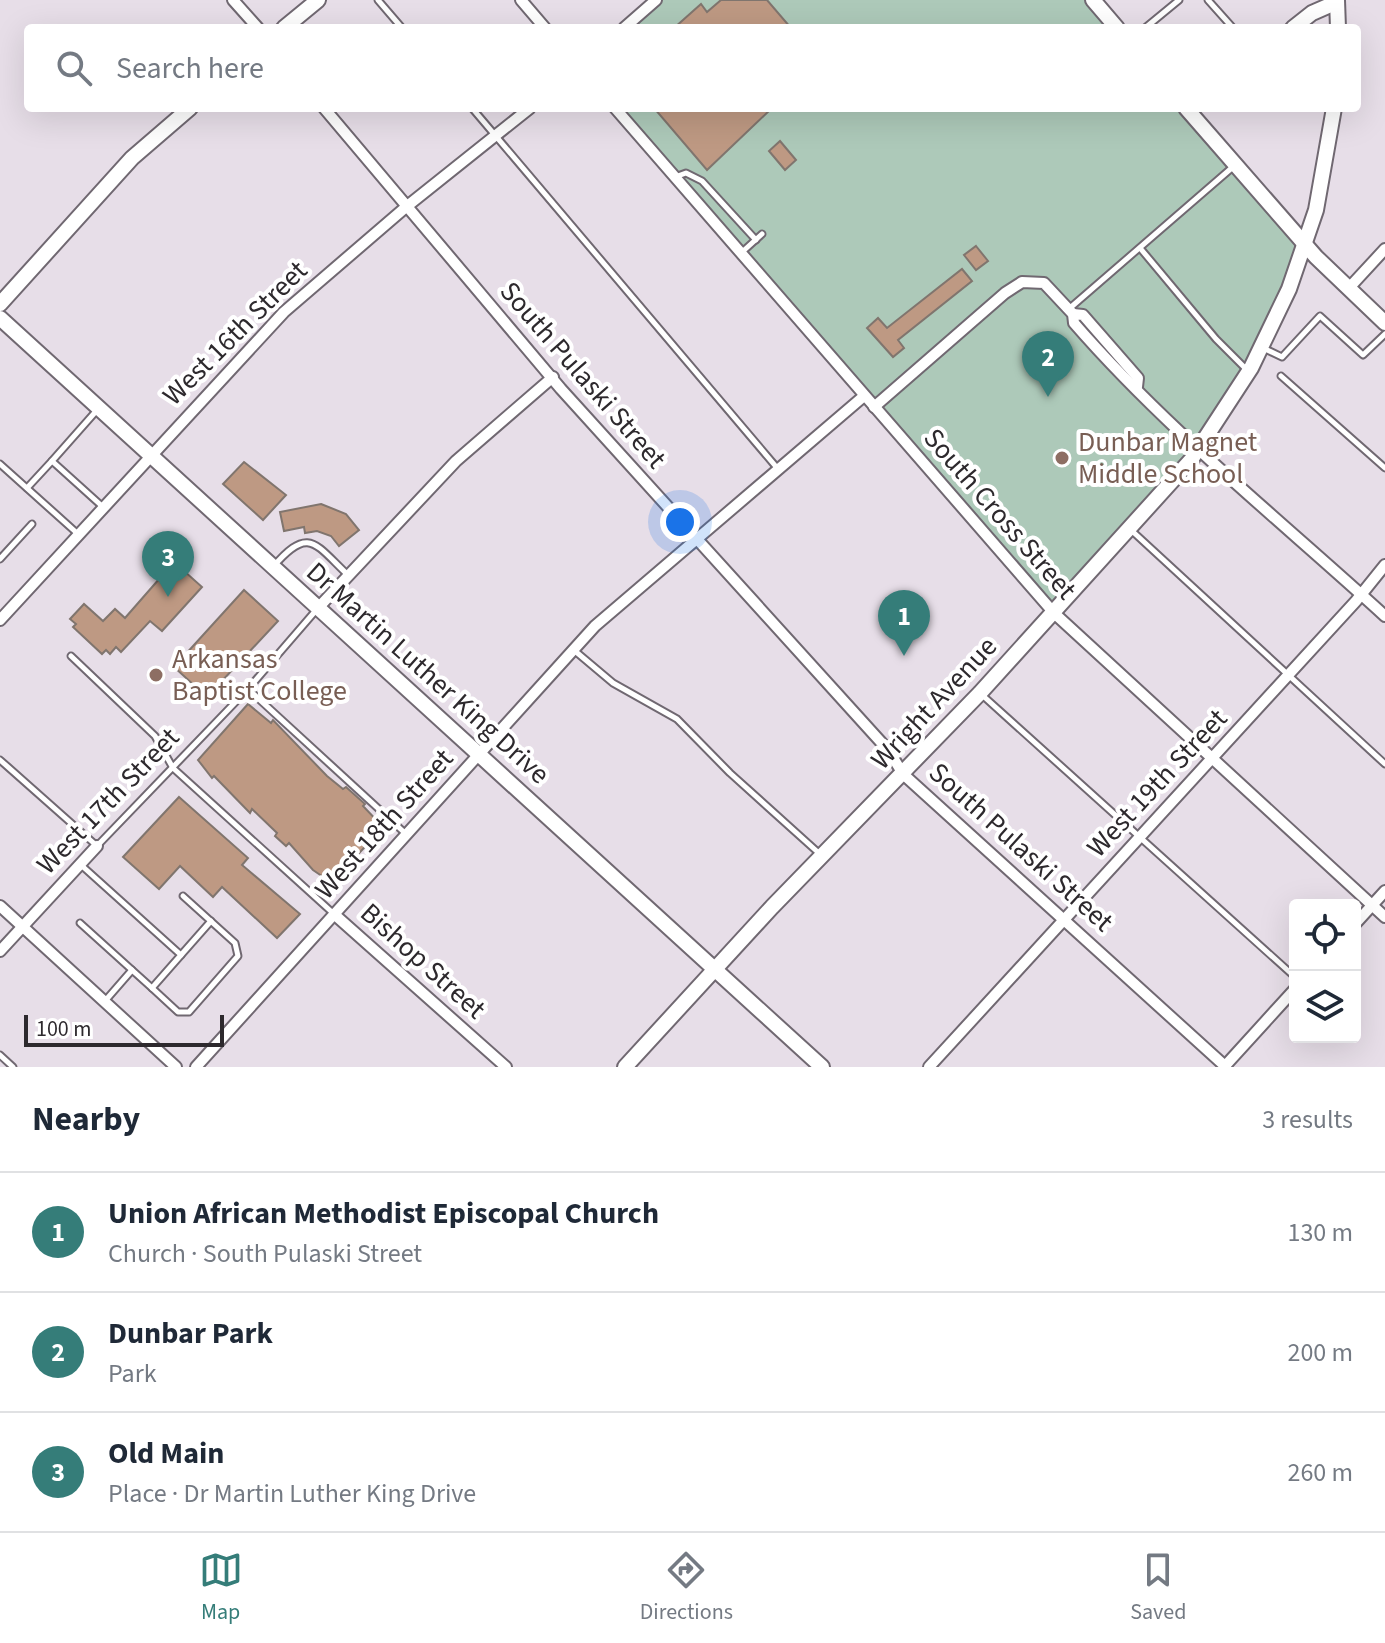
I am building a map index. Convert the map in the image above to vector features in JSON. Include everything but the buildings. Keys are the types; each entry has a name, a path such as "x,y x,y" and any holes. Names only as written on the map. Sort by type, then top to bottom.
{"main road":[{"path":"289,24 318,0"},
{"path":"1093,0 1114,24"},
{"path":"1298,24 1337,1 1338,24"},
{"path":"0,304 132,158 185,112"},
{"path":"1195,112 1305,244 1385,323"},
{"name":"Wright Avenue","path":"625,1067 980,693 1197,451 1260,351 1305,244 1321,190 1333,112"},
{"name":"Dr Martin Luther King Drive","path":"0,318 482,755 714,972 822,1067"}],"street":[{"path":"233,0 254,24"},
{"path":"521,0 542,24"},
{"path":"629,24 656,0"},
{"name":"South Pulaski Street","path":"327,112 695,540 889,751 903,774 1065,918 1225,1067"},
{"name":"West 16th Street","path":"1,617 284,312 406,207 525,112"},
{"name":"South Cross Street","path":"618,112 1054,613 1385,917"},
{"path":"1348,289 1385,249"},
{"path":"874,407 1005,293 1022,282 1044,283 1071,311 1074,323 1127,385 1137,387 1197,451 1385,616"},
{"name":"West 17th Street","path":"318,608 456,461 553,377"},
{"name":"West 18th Street","path":"196,1067 482,755 595,626 864,396"},
{"name":"West 19th Street","path":"929,1067 1212,760 1385,565"},
{"name":"West 17th Street","path":"0,951 97,846"},
{"path":"1361,917 1385,891"},
{"path":"0,906 176,1067"},
{"name":"Bishop Street","path":"335,915 506,1067"},
{"path":"1225,1067 1289,996"}],"lane":[{"path":"378,0 399,24"},
{"path":"1150,24 1179,0"},
{"path":"1208,0 1229,24"},
{"path":"476,112 551,205 650,315 778,469"},
{"path":"1071,311 1236,165"},
{"path":"674,177 686,173 702,181 756,240"},
{"path":"740,254 762,234"},
{"path":"1140,248 1216,339 1249,371"},
{"path":"1260,351 1282,357 1320,316 1363,355 1385,334"},
{"path":"1281,376 1385,468"},
{"path":"27,488 99,408"},
{"path":"52,461 103,507"},
{"path":"0,464 78,534"},
{"path":"0,559 32,524"},
{"path":"1130,529 1385,764"},
{"path":"273,567 293,543 302,542 325,552 349,575"},
{"name":"West 17th Street","path":"97,846 248,689 318,608"},
{"path":"575,650 613,683 677,719 730,773 822,856"},
{"name":"Bishop Street","path":"71,656 155,736 173,768 335,915"},
{"path":"248,689 407,835"},
{"path":"980,693 1289,972"},
{"path":"0,760 97,846"},
{"path":"80,865 181,955"},
{"path":"80,923 152,988 185,1013 230,966 238,956 238,950 183,896"},
{"path":"152,988 211,921"},
{"path":"104,1002 132,970"},
{"path":"0,1055 13,1067"}],"green space":[{"path":"656,0 1094,0 1115,24 629,24"},
{"path":"617,112 1190,112 1305,244 1257,356 1197,451 1054,613"}],"place":[{"name":"Dunbar Park","path":"1048,397"},
{"name":"Dunbar Magnet Middle School","path":"1062,458"},
{"name":"Old Main","path":"168,597"},
{"name":"Union African Methodist Episcopal Church","path":"904,656"},
{"name":"Arkansas Baptist College","path":"156,675"}]}
